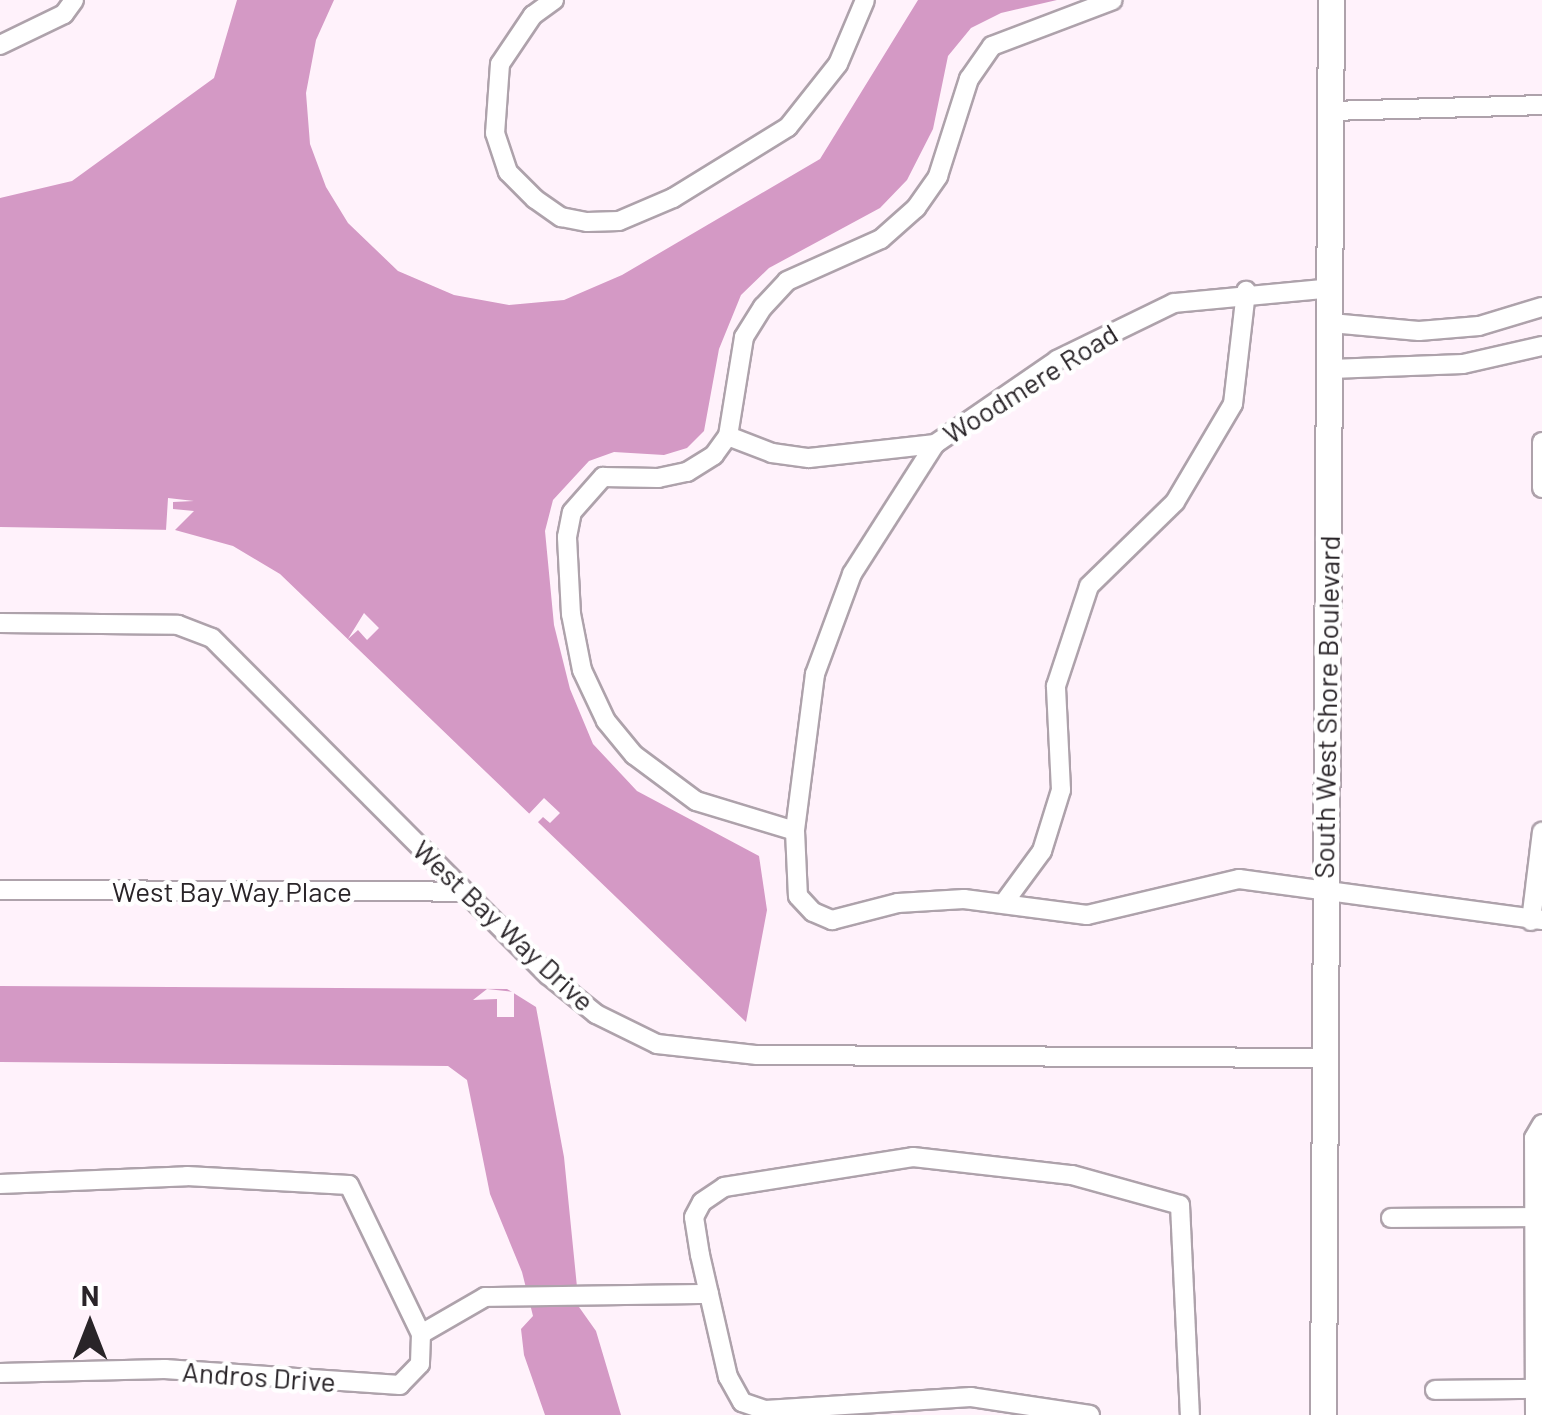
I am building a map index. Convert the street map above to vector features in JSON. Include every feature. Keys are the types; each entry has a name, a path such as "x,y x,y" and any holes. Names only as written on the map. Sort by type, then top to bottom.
{"street":[{"path":"0,44 64,14 74,0"},
{"path":"554,0 534,15 500,64 495,133 508,172 535,200 561,217 587,222 619,221 673,198 788,127 838,64 865,0"},
{"path":"795,831 696,801 634,755 598,704 571,614 567,537 582,495 603,477 688,472 728,436 744,336 763,307 788,282 881,239 916,208 938,176 969,78 992,46 1113,0"},
{"name":"South West Shore Boulevard","path":"1323,1415 1331,0"},
{"path":"1330,111 1542,105"},
{"name":"Woodmere Road","path":"728,436 772,454 809,458 934,444 1121,324 1174,303 1246,292 1332,288"},
{"path":"1006,900 1042,850 1061,790 1056,686 1088,586 1175,502 1233,404 1246,292"},
{"path":"1331,323 1419,331 1479,326 1542,307"},
{"path":"1331,368 1463,364 1542,346"},
{"path":"1542,442 1542,488"},
{"path":"934,444 852,574 814,674 795,831 798,896 813,912 832,920 898,903 1006,900 1087,915 1239,879 1324,894 1537,920 1542,832"},
{"name":"West Bay Way Drive","path":"0,624 178,625 212,638 464,892 596,1014 673,1047 757,1056 1324,1058"},
{"name":"West Bay Way Place","path":"0,890 464,892"},
{"path":"1534,1415 1534,1138 1542,1124"},
{"path":"1090,1415 971,1397 765,1410 742,1402 728,1377 694,1217 702,1202 724,1187 913,1157 1072,1175 1180,1205 1190,1415"},
{"path":"0,1184 186,1176 349,1186 421,1334 485,1297 709,1294"},
{"path":"1391,1218 1534,1218"},
{"name":"Andros Drive","path":"0,1373 165,1369 400,1385 420,1364 421,1334"},
{"path":"1435,1390 1534,1389"}],"shaded area":[{"path":"237,0 334,0 316,40 306,93 310,144 326,187 348,223 398,271 454,295 509,305 564,300 622,275 820,159 918,0 1057,0 1001,13 971,28 948,56 933,129 907,180 880,208 769,268 741,295 719,349 704,431 687,448 664,455 614,452 589,461 553,500 545,531 554,625 570,689 593,744 637,791 759,856 767,910 746,1022 280,574 233,546 175,530 0,527 0,198 72,181 214,78"},
{"path":"0,986 507,989 536,1007 564,1157 579,1307 596,1331 621,1415 545,1415 524,1355 521,1329 533,1316 522,1272 490,1194 467,1080 448,1066 0,1062"}],"pier":[{"path":"168,498 194,501 173,502 173,509 194,511 175,530 166,530"},
{"path":"364,613 379,628 367,640 358,630 348,639"},
{"path":"544,798 560,813 550,823 543,817 536,824 527,816"},
{"path":"487,989 514,992 514,1017 497,1017 497,999 473,1000"}]}
